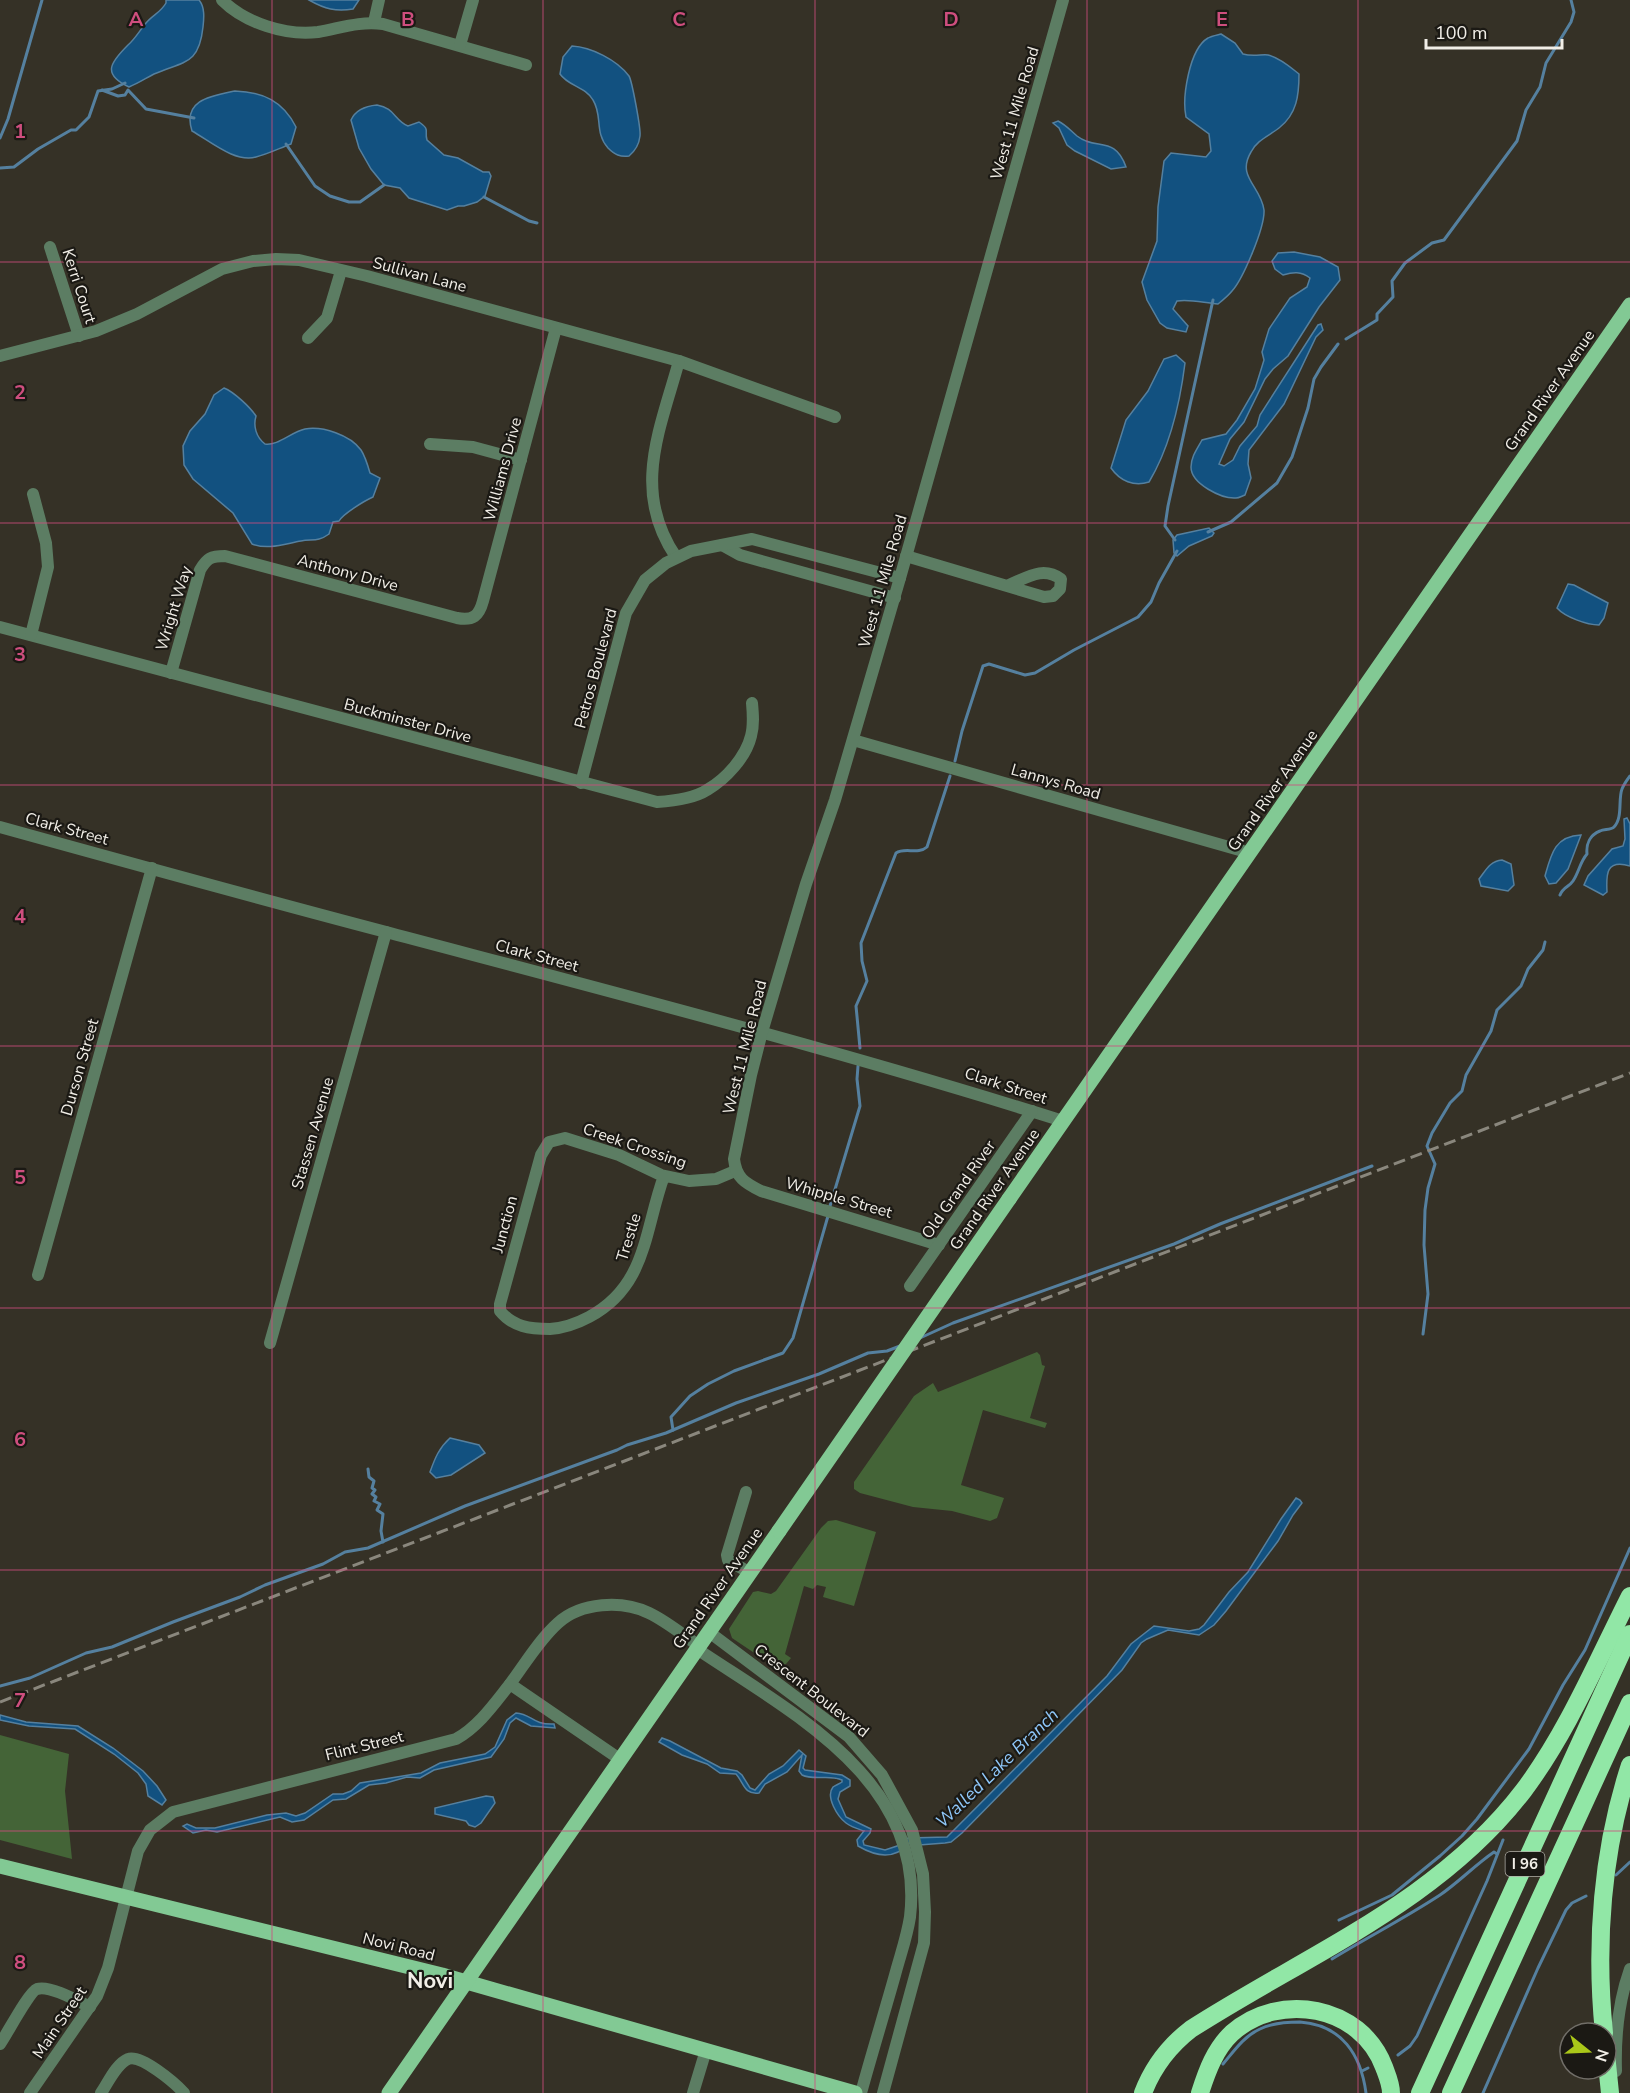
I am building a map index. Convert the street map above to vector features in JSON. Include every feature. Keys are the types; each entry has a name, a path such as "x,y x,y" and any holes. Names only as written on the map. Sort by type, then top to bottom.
{"highway":[{"path":"1143,2093 1158,2063 1180,2037 1405,1901 1444,1873 1480,1840 1523,1791 1558,1740 1630,1596"},
{"name":"I 96","path":"1420,2093 1630,1634"},
{"name":"I 96","path":"1451,2093 1630,1703"},
{"path":"1603,2021 1600,1955 1604,1886 1614,1830 1630,1765"},
{"path":"1200,2093 1207,2070 1231,2034 1264,2014 1279,2010 1307,2008 1333,2015 1368,2037 1380,2057 1391,2093"}],"main road":[{"name":"Grand River Avenue","path":"389,2093 1630,305"},
{"name":"Novi Road","path":"0,1866 465,1982 855,2093"}],"street":[{"path":"222,0 230,8 256,22 298,32 320,31 349,24 374,22 526,65"},
{"path":"374,22 379,0"},
{"path":"460,45 473,0"},
{"name":"West 11 Mile Road","path":"735,1171 734,1159 762,1032 806,884 835,800 895,598 1063,0"},
{"name":"Kerri Court","path":"50,247 79,336"},
{"name":"Sullivan Lane","path":"0,356 79,336 137,314 207,276 235,265 276,259 298,260 679,361 835,417"},
{"path":"308,338 327,318 341,271"},
{"name":"Williams Drive","path":"475,617 480,610 556,328"},
{"path":"676,557 658,521 651,488 655,450 679,361"},
{"path":"430,444 473,447 521,460"},
{"path":"31,635 48,567 46,543 33,494"},
{"name":"Petros Boulevard","path":"580,783 626,613 645,580 676,557 691,551 752,539 900,578"},
{"path":"722,545 740,555 895,598"},
{"path":"811,575 818,555"},
{"name":"Anthony Drive","path":"212,556 225,556 457,618 467,620 475,617"},
{"name":"Wright Way","path":"171,673 200,570 207,559 212,556"},
{"path":"906,556 1009,585"},
{"name":"Buckminster Drive","path":"0,627 657,802 690,797 706,791 722,779 741,759 751,738 752,703"},
{"name":"Lannys Road","path":"853,740 1250,853"},
{"name":"Clark Street","path":"0,827 762,1032 946,1083 1063,1121"},
{"name":"Durson Street","path":"38,1275 152,868"},
{"name":"Stassen Avenue","path":"270,1343 386,932"},
{"name":"Old Grand River","path":"910,1286 1032,1111"},
{"name":"Creek Crossing","path":"559,1138 619,1155 664,1176 689,1181 704,1181 735,1171"},
{"name":"Junction","path":"513,1322 500,1311 500,1304 541,1155 549,1142 559,1138"},
{"name":"Whipple Street","path":"735,1171 739,1178 761,1191 939,1245"},
{"name":"Trestle","path":"513,1322 528,1328 559,1328 577,1323 600,1311 620,1293 633,1276 664,1176"},
{"path":"746,1492 727,1555 728,1560 750,1573"},
{"name":"Crescent Boulevard","path":"510,1684 538,1645 559,1622 582,1610 603,1605 627,1605 650,1613 823,1735 845,1754 912,1830 923,1874 925,1912 923,1944 883,2093"},
{"name":"Crescent Boulevard","path":"709,1632 849,1737 882,1775 896,1811 910,1875 909,1920 861,2093"},
{"path":"510,1684 621,1760"},
{"name":"Flint Street","path":"127,1896 135,1858 142,1842 157,1823 173,1812 456,1739 478,1723 510,1684"},
{"name":"Main Street","path":"30,2093 100,1989 108,1968 127,1896"},
{"path":"1616,2093 1615,2055 1630,1969"},
{"path":"0,2044 29,1995 35,1990 44,1988 57,1992 90,2007"},
{"path":"693,2093 706,2050"},
{"path":"101,2093 119,2066 129,2059 141,2058 184,2093"}],"green space":[{"path":"1037,1352 1042,1365 1045,1366 1030,1418 1047,1423 1045,1428 983,1410 961,1485 1004,1498 997,1518 990,1521 952,1511 913,1507 860,1493 854,1489 854,1482 914,1396 933,1383 938,1392"},
{"path":"836,1520 876,1532 854,1606 823,1597 826,1587 817,1585 813,1589 804,1586 785,1654 791,1658 786,1664 772,1665 732,1638 729,1629 753,1592 771,1594 776,1591 821,1528 828,1521"},
{"path":"0,1735 69,1754 65,1791 72,1859 0,1840"}],"water":[{"path":"166,0 199,0 201,3 204,20 198,49 188,60 129,87 115,77 112,72 113,62 146,23 162,9"},
{"path":"309,0 359,0 353,9 336,10 325,8"},
{"path":"1221,34 1235,43 1243,54 1268,55 1285,63 1299,74 1298,89 1296,104 1290,117 1256,144 1247,161 1248,175 1259,194 1264,210 1261,228 1247,265 1237,285 1218,304 1177,301 1173,309 1188,326 1186,332 1167,328 1160,323 1147,300 1142,282 1157,241 1158,207 1164,161 1171,153 1206,157 1211,151 1209,134 1186,117 1185,98 1188,74 1196,52 1208,38"},
{"path":"572,46 603,55 629,76 640,136 636,148 629,156 618,155 608,148 601,136 598,112 593,100 586,92 560,74 563,57"},
{"path":"235,91 255,93 278,104 296,127 291,144 260,156 240,157 223,150 192,131 191,112 195,106 208,98"},
{"path":"377,105 391,111 408,126 419,122 426,129 427,140 444,155 458,158 483,172 489,172 491,176 485,196 477,202 447,210 409,198 400,188 384,185 371,169 359,148 351,120 362,109"},
{"path":"1058,121 1084,140 1111,147 1122,157 1126,167 1111,169 1075,151 1067,145 1059,128 1053,123"},
{"path":"1294,252 1320,257 1338,267 1340,280 1319,307 1288,356 1265,379 1244,422 1230,439 1219,464 1224,466 1233,460 1240,446 1257,426 1260,415 1318,325 1321,324 1323,330 1316,337 1284,404 1249,450 1248,464 1251,478 1245,495 1230,498 1208,489 1196,479 1192,473 1192,460 1202,440 1226,434 1237,420 1255,389 1264,360 1262,352 1269,329 1290,298 1307,287 1310,278 1297,273 1283,275 1275,269 1272,261 1278,253"},
{"path":"1176,355 1185,363 1177,409 1163,454 1149,482 1138,484 1128,482 1111,468 1126,420 1148,391 1164,359"},
{"path":"224,388 242,400 256,416 256,431 265,444 275,443 312,428 336,433 350,440 361,450 370,473 380,478 373,497 349,511 339,521 333,522 329,534 322,538 282,545 252,544 233,513 193,479 184,465 183,446 190,431 205,414 214,395"},
{"path":"1209,528 1214,533 1212,536 1189,546 1177,556 1174,553 1173,540 1177,535"},
{"path":"1568,584 1608,603 1604,618 1599,625 1576,620 1557,608"},
{"path":"1627,818 1630,824 1630,866 1622,864 1612,866 1607,879 1607,892 1603,895 1584,885 1588,876 1612,849 1623,846 1624,819"},
{"path":"1581,835 1568,869 1556,883 1549,884 1545,876 1552,854 1565,839"},
{"path":"1502,860 1511,864 1514,885 1508,891 1481,886 1479,879 1486,869 1494,862"},
{"path":"450,1438 479,1445 485,1453 451,1475 436,1478 430,1472 438,1454"},
{"path":"1296,1498 1302,1503 1278,1541 1214,1625 1199,1635 1168,1630 1141,1643 1122,1670 951,1842 919,1845 910,1843 892,1854 872,1853 858,1846 857,1840 864,1831 846,1823 839,1816 831,1801 833,1787 842,1780 802,1775 799,1771 802,1755 787,1772 765,1784 759,1793 754,1793 745,1788 736,1774 720,1773 707,1764 682,1755 659,1742 662,1738 721,1768 737,1771 750,1788 755,1790 769,1774 783,1766 799,1750 806,1756 803,1768 805,1770 842,1775 850,1780 850,1786 840,1792 838,1799 846,1817 871,1829 863,1841 864,1845 885,1850 897,1846 908,1838 947,1837 1107,1676 1131,1644 1154,1626 1189,1631 1199,1629 1204,1625 1229,1592 1248,1572"},
{"path":"516,1713 526,1715 541,1723 554,1724 555,1728 531,1726 516,1718 510,1723 504,1739 491,1757 434,1770 420,1778 407,1777 369,1785 346,1799 333,1800 304,1820 292,1822 280,1817 217,1832 206,1830 193,1833 183,1826 187,1824 196,1828 215,1828 267,1815 286,1813 296,1816 305,1813 333,1794 351,1791 360,1783 421,1773 440,1763 485,1754 495,1747 507,1720"},
{"path":"0,1715 26,1722 78,1726 113,1748 143,1771 166,1800 162,1805 148,1796 146,1784 138,1773 114,1754 75,1729 29,1726 0,1720"},
{"path":"486,1796 493,1797 495,1803 481,1823 475,1827 466,1821 435,1814 435,1808"}],"waterway":[{"path":"0,138 8,119 42,0"},
{"path":"1346,339 1377,320 1377,314 1393,297 1392,281 1405,263 1432,243 1444,240 1517,141 1526,110 1540,87 1546,63 1571,22 1574,12 1571,0"},
{"path":"0,168 14,167 38,149 71,130 76,130 89,117 98,91 112,89 125,83"},
{"path":"102,90 118,96 125,95 128,90 146,109 194,118"},
{"path":"286,144 315,186 330,196 349,202 360,202 384,185"},
{"path":"484,197 537,223"},
{"path":"1175,540 1165,526 1168,506 1213,300"},
{"path":"1208,532 1231,522 1277,483 1292,457 1308,408 1314,379 1338,344"},
{"path":"955,761 983,666 989,664 1025,675 1035,673 1138,617 1151,602 1177,551"},
{"path":"860,1048 856,1006 867,981 862,961 861,943 896,853 927,847 950,776"},
{"name":"Walled Lake Branch","path":"1560,895 1575,878 1587,854 1591,837 1600,831 1613,828 1617,823 1622,789 1630,776"},
{"name":"Walled Lake Branch","path":"1423,1334 1428,1294 1424,1245 1425,1210 1435,1164 1427,1146 1450,1103 1462,1091 1466,1075 1491,1031 1497,1010 1521,986 1528,969 1543,950 1545,942"},
{"path":"830,1206 860,1106 858,1066"},
{"path":"920,1338 953,1323 1174,1244 1372,1166"},
{"path":"673,1430 671,1417 690,1396 734,1371 783,1353 793,1338 828,1216"},
{"path":"0,1686 30,1678 86,1653 112,1647 323,1564 345,1552 368,1548 465,1506 627,1445 666,1433 736,1403 819,1374 868,1353 887,1351 900,1346"},
{"path":"368,1469 369,1477 374,1481 372,1488 375,1490 372,1494 376,1497 374,1501 380,1504 377,1510 383,1514 381,1531 383,1542"},
{"path":"1339,1920 1392,1895 1440,1856 1477,1819 1529,1749 1563,1685 1585,1650 1630,1548"},
{"path":"1398,2055 1410,2046 1417,2036 1487,1881 1503,1840"},
{"path":"1332,1959 1427,1903 1494,1852 1497,1854"},
{"path":"1616,1875 1630,1862"},
{"path":"1483,2093 1566,1910 1572,1903 1586,1896"},
{"path":"1223,2064 1244,2040 1265,2027 1290,2022 1315,2024 1327,2029 1347,2044 1359,2066 1366,2093"},
{"path":"1362,2071 1368,2068"}],"railway":[{"path":"0,1702 1630,1073"}],"district":[{"name":"Novi","path":"430,1980"}]}
